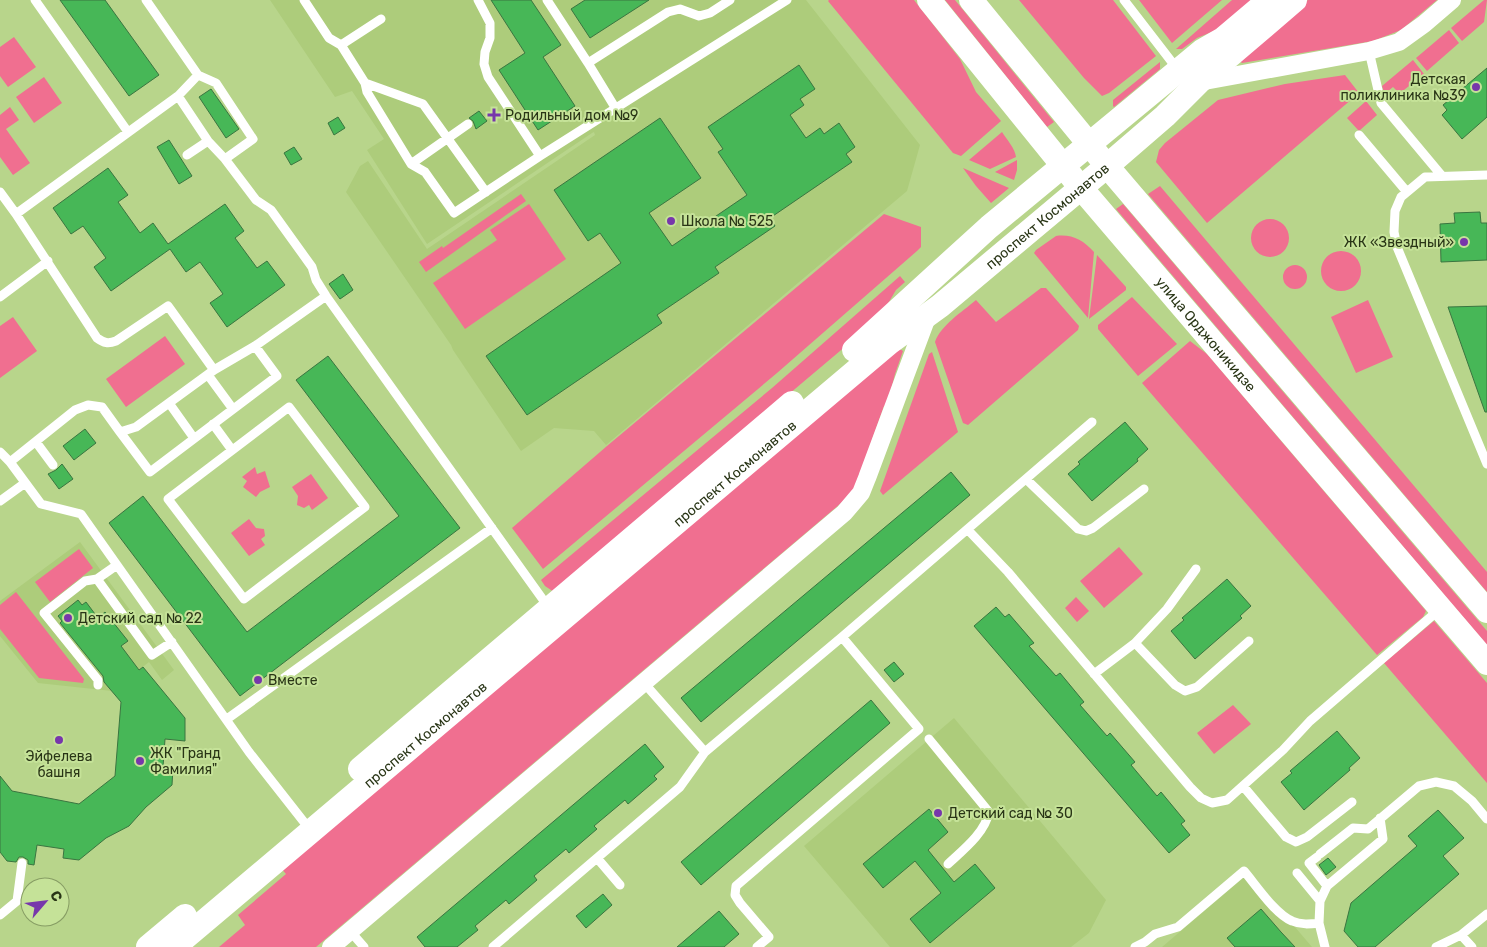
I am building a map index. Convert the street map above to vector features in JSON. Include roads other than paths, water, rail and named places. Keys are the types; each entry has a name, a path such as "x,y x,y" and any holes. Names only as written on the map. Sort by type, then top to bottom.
{"street":[{"name":"улица Орджоникидзе","path":"929,0 1081,188 1487,663"},
{"name":"проспект Космонавтов","path":"555,615 878,330 911,297 989,227 1178,70 1202,51 1223,39 1269,0"},
{"name":"проспект Космонавтов","path":"148,947 306,825 555,615 889,343 927,316 1107,166 1165,116 1199,82 1295,0"},
{"path":"1199,82 1369,52 1399,42 1452,0"},
{"path":"977,2 1107,166 1487,611"},
{"path":"331,947 854,503 861,493 867,478 927,316"},
{"name":"проспект Космонавтов","path":"174,947 306,825"}],"lane":[{"path":"35,0 128,132"},
{"path":"146,0 198,75 216,83 253,139 225,159"},
{"path":"304,0 329,38 341,45 365,83 366,92 411,164 425,172 454,213 540,156 787,0"},
{"path":"478,0 490,23 490,38 485,52 484,64 488,77 540,156"},
{"path":"546,0 616,109"},
{"path":"588,63 668,12 680,9 699,16 710,13 730,0"},
{"path":"1124,0 1178,70"},
{"path":"341,45 381,19"},
{"path":"1369,52 1381,103 1442,176"},
{"path":"16,214 178,96 198,75"},
{"path":"365,83 423,104 486,192"},
{"path":"178,96 208,141 225,159 256,200 271,210 312,267 316,280 326,296 555,615"},
{"path":"411,164 468,124"},
{"path":"1359,135 1407,192"},
{"path":"187,155 208,141"},
{"path":"1487,175 1425,177 1401,197 1396,211 1394,232 1397,247 1487,464"},
{"path":"0,192 98,338 103,342 110,343 116,341 168,306 230,405"},
{"path":"0,297 48,261"},
{"path":"120,432 136,427 211,373 255,346 326,296"},
{"path":"10,462 75,410 88,405 102,407 150,472 276,376 255,346"},
{"path":"168,403 192,434"},
{"path":"289,407 365,507 244,599 168,499 232,450 289,407"},
{"path":"494,947 680,787 705,752 968,530 1092,422"},
{"path":"212,424 232,450"},
{"path":"36,442 53,465"},
{"path":"0,452 10,462 41,504 81,514 249,752 306,825"},
{"path":"1026,479 1078,529 1086,531 1093,528 1144,489"},
{"path":"0,501 24,483"},
{"path":"227,720 492,528"},
{"path":"968,530 1008,572 1200,798 1212,803 1227,800 1283,750 1310,721 1441,609"},
{"path":"98,685 98,680 44,613 85,580 97,579 117,565"},
{"path":"1094,674 1135,643 1167,609 1196,569"},
{"path":"97,579 152,655 172,642"},
{"path":"757,947 769,937 740,903 735,895 736,886 919,729 842,637"},
{"path":"1135,643 1175,685 1185,691 1197,687 1249,641"},
{"path":"644,682 705,752"},
{"path":"929,738 989,812 988,821 967,847 948,864"},
{"path":"1327,886 1309,863 1352,828 1368,829 1419,786 1436,782 1454,786 1487,819"},
{"path":"1243,786 1286,837 1296,842 1307,837 1352,802"},
{"path":"1325,947 1319,923 1320,901 1327,886 1383,839 1380,818"},
{"path":"597,858 620,885"},
{"path":"0,915 17,901 22,863"},
{"path":"1135,947 1155,934 1178,927 1244,871 1279,913 1292,921 1305,924 1319,923"},
{"path":"1298,873 1320,901"},
{"path":"1436,947 1461,934 1487,914"},
{"path":"350,931 364,947"},
{"path":"1461,934 1472,947"}],"place":[{"name":"Детская поликлиника №39","path":"1476,87"},
{"name":"Родильный дом №9","path":"494,115"},
{"name":"Школа № 525","path":"671,221"},
{"name":"ЖК «Звездный»","path":"1464,242"},
{"name":"Детский сад № 22","path":"68,618"},
{"name":"Вместе","path":"258,680"},
{"name":"Эйфелева башня","path":"59,740"},
{"name":"ЖК \"Гранд Фамилия\"","path":"140,761"},
{"name":"Детский сад № 30","path":"938,813"}]}
